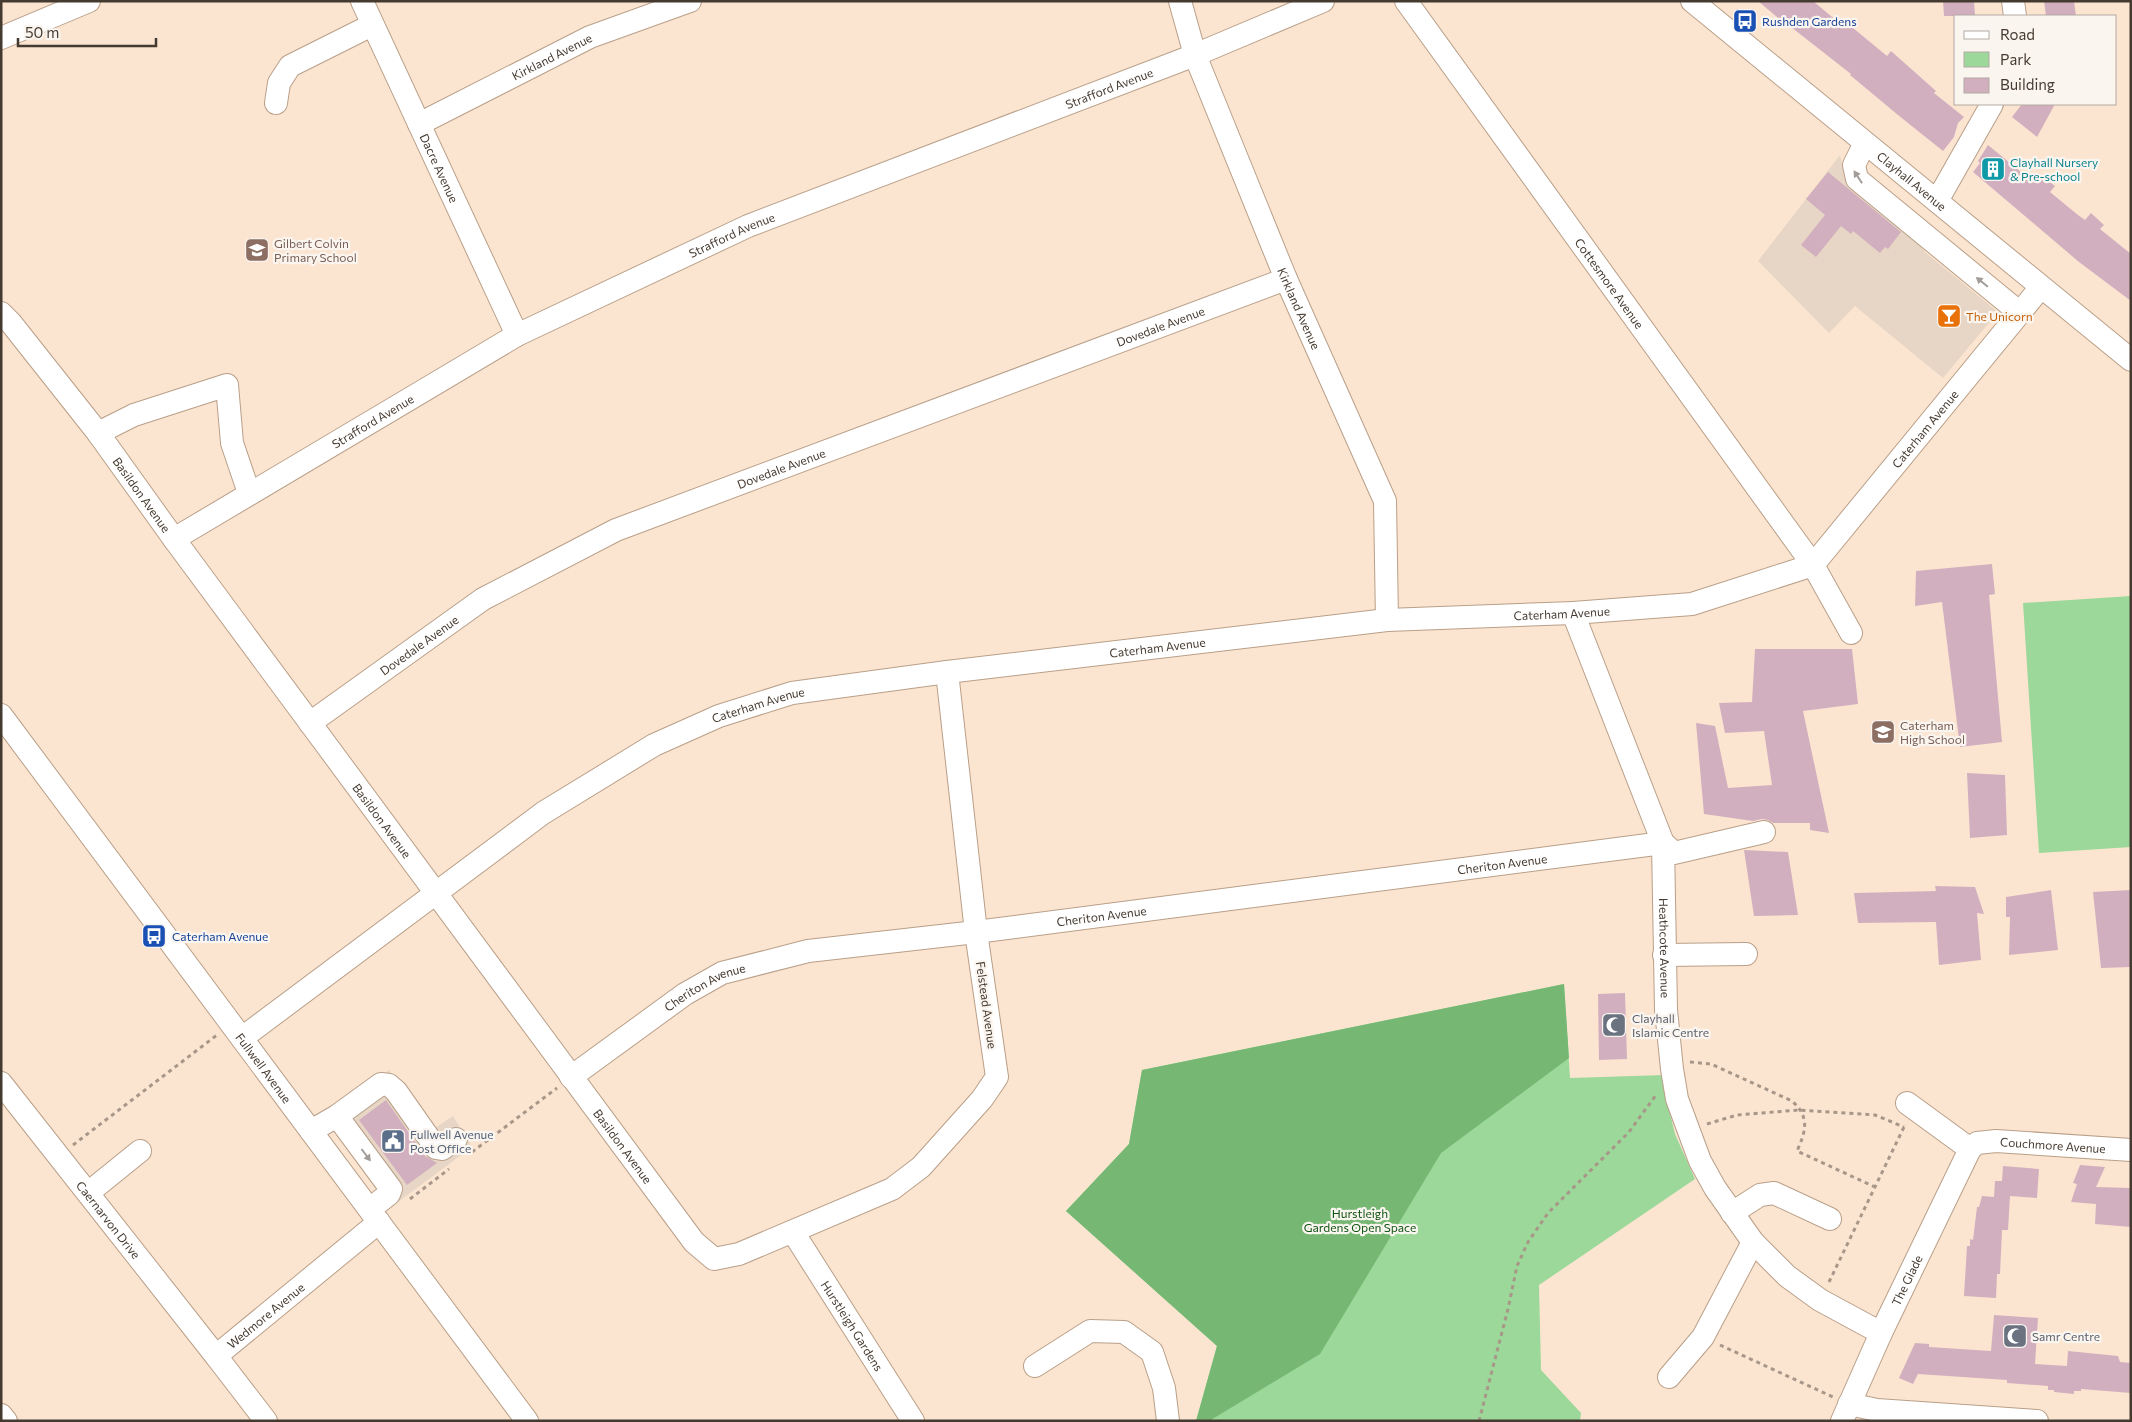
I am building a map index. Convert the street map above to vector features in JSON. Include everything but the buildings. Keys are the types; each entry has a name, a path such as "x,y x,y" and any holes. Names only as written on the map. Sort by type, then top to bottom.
{"street":[{"path":"1,38 89,1"},
{"name":"Dacre Avenue","path":"362,1 517,335"},
{"name":"Kirkland Avenue","path":"419,124 590,36 690,1"},
{"name":"Kirkland Avenue","path":"1180,1 1195,55 1286,279 1385,501 1387,620"},
{"name":"Strafford Avenue","path":"174,539 517,335 748,226 1195,55 1323,1"},
{"name":"Cottesmore Avenue","path":"1406,1 1813,565 1851,633"},
{"name":"Clayhall Avenue","path":"1692,1 2131,360"},
{"path":"2013,1 2015,15"},
{"path":"276,102 279,83 290,66 372,25"},
{"path":"1937,201 1991,105"},
{"path":"1865,143 1855,160 1854,170 1857,178 2020,313"},
{"name":"Dovedale Avenue","path":"310,723 483,599 616,530 1286,279"},
{"name":"Caterham Avenue","path":"237,1030 436,892 543,813 654,745 719,716 792,693 947,672 1387,620 1573,614 1692,604 1813,565 2041,287"},
{"name":"Basildon Avenue","path":"1,313 98,433 174,539 694,1242 714,1259 739,1254 793,1232"},
{"path":"98,433 134,415 227,384 232,443 249,493"},
{"name":"Heathcote Avenue","path":"1573,614 1662,843 1666,1010 1672,1069 1677,1099 1700,1161 1732,1213 1753,1242 1786,1276 1820,1300 1881,1333"},
{"name":"Felstead Avenue","path":"793,1232 892,1189 921,1167 982,1099 997,1077 976,932 947,672"},
{"name":"Fullwell Avenue","path":"1,715 527,1421"},
{"path":"1662,843 1674,853 1764,832"},
{"name":"Cheriton Avenue","path":"571,1077 685,994 722,973 808,950 976,932 1662,843"},
{"path":"1664,954 1746,954"},
{"name":"Caernarvon Drive","path":"1,1084 216,1356"},
{"path":"311,1132 382,1084 389,1085 396,1091 436,1148 464,1145"},
{"path":"1907,1103 1973,1146"},
{"name":"Wedmore Avenue","path":"266,1421 216,1356 375,1215 391,1189 337,1116"},
{"name":"Couchmore Avenue","path":"1973,1146 1996,1141 2131,1150"},
{"name":"The Glade","path":"1845,1413 1881,1333 1973,1146"},
{"path":"88,1193 140,1151"},
{"path":"1732,1213 1760,1195 1774,1193 1830,1219"},
{"name":"Hurstleigh Gardens","path":"793,1232 904,1418"},
{"path":"1669,1377 1703,1337 1753,1242"},
{"path":"1035,1366 1090,1331 1124,1332 1152,1352 1164,1388 1168,1421"},
{"path":"1845,1413 1877,1410 2037,1421"},
{"path":"1,1415 6,1421"}],"path":[{"path":"59,1156 237,1030"},
{"path":"1479,1421 1517,1266 1528,1242 1548,1212 1629,1132 1672,1069 1690,1062 1711,1064 1786,1098 1799,1110 1805,1122 1806,1129 1797,1151 1875,1188"},
{"path":"464,1145 571,1077"},
{"path":"1688,1132 1705,1124 1737,1115 1799,1110 1875,1115 1913,1131"},
{"path":"1820,1300 1904,1127"},
{"path":"375,1215 456,1164"},
{"path":"1703,1337 1845,1413"}],"shaded area":[{"path":"1840,155 1843,168 1906,228 1926,253 1998,312 1943,378 1855,306 1829,333 1758,261"},
{"path":"389,1070 432,1130 453,1116 472,1147 398,1202 331,1115"}],"green space":[{"path":"2131,596 2131,847 2039,853 2023,603"},
{"name":"Hurstleigh Gardens Open Space","path":"1564,984 1570,1078 1665,1075 1668,1105 1675,1134 1695,1179 1539,1285 1541,1370 1581,1413 1580,1421 1196,1421 1217,1346 1066,1211 1129,1144 1142,1070"},
{"path":"1564,984 1569,1058 1441,1153 1320,1354 1209,1421 1196,1421 1217,1346 1066,1211 1129,1144 1142,1070"}],"place":[{"name":"Rushden Gardens","path":"1745,21"},
{"name":"Clayhall Nursery & Pre-school","path":"1993,169"},
{"name":"Gilbert Colvin Primary School","path":"257,250"},
{"name":"The Unicorn","path":"1949,316"},
{"name":"Caterham High School","path":"1883,732"},
{"name":"Caterham Avenue","path":"154,936"},
{"name":"Clayhall Islamic Centre","path":"1614,1025"},
{"name":"Fullwell Avenue Post Office","path":"393,1141"},
{"name":"Samr Centre","path":"2015,1336"}]}
